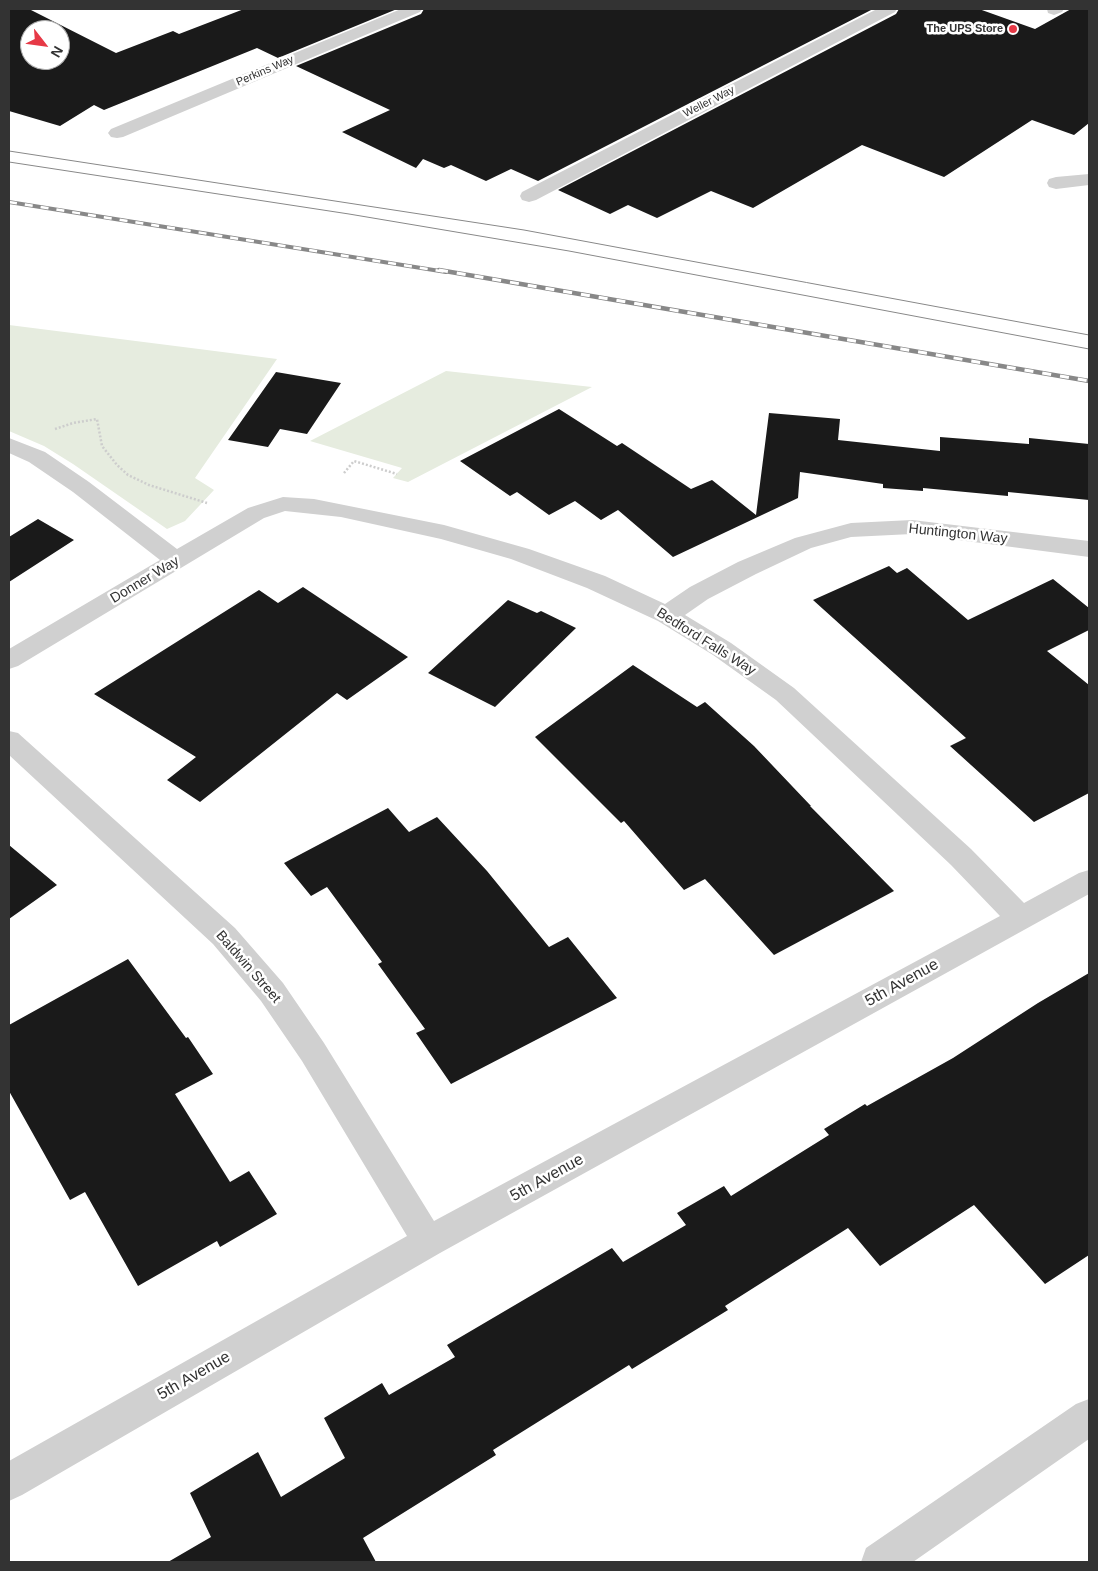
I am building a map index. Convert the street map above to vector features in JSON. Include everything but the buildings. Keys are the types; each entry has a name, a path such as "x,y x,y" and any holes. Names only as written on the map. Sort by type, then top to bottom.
{"street":[{"name":"Perkins Way","path":"117,133 414,9"},
{"name":"Weller Way","path":"528,196 889,9"},
{"path":"1056,183 1089,179"},
{"path":"9,445 37,457 81,487 176,561"},
{"name":"Donner Way","path":"9,660 256,513 283,504"},
{"name":"Bedford Falls Way","path":"283,504 341,510 444,532 537,560 596,582 667,615 722,649 786,694 960,857 1021,918"},
{"name":"Huntington Way","path":"667,615 699,593 747,568 803,543 851,530 912,527 1089,549"},
{"name":"Baldwin Street","path":"9,740 224,936 272,992 313,1052 428,1242"},
{"name":"5th Avenue","path":"9,1482 428,1242 1089,881"},
{"path":"880,1562 1089,1417"}],"path":[{"path":"54,430 73,423 98,419 102,446 117,466 128,475 149,485 207,503"},
{"path":"344,473 354,461 397,474"}],"shaded area":[{"path":"9,325 277,359 195,478 214,490 185,521 167,529 44,446 9,431"},
{"path":"446,371 592,387 408,482 393,478 402,468 310,441"}],"tram line":[{"path":"9,151 524,230 1089,335"},
{"path":"9,162 349,214 569,251 1089,349"}],"railway":[{"path":"9,202 446,272"},
{"path":"439,270 1089,381"}],"place":[{"name":"The UPS Store","path":"1013,29"}]}
